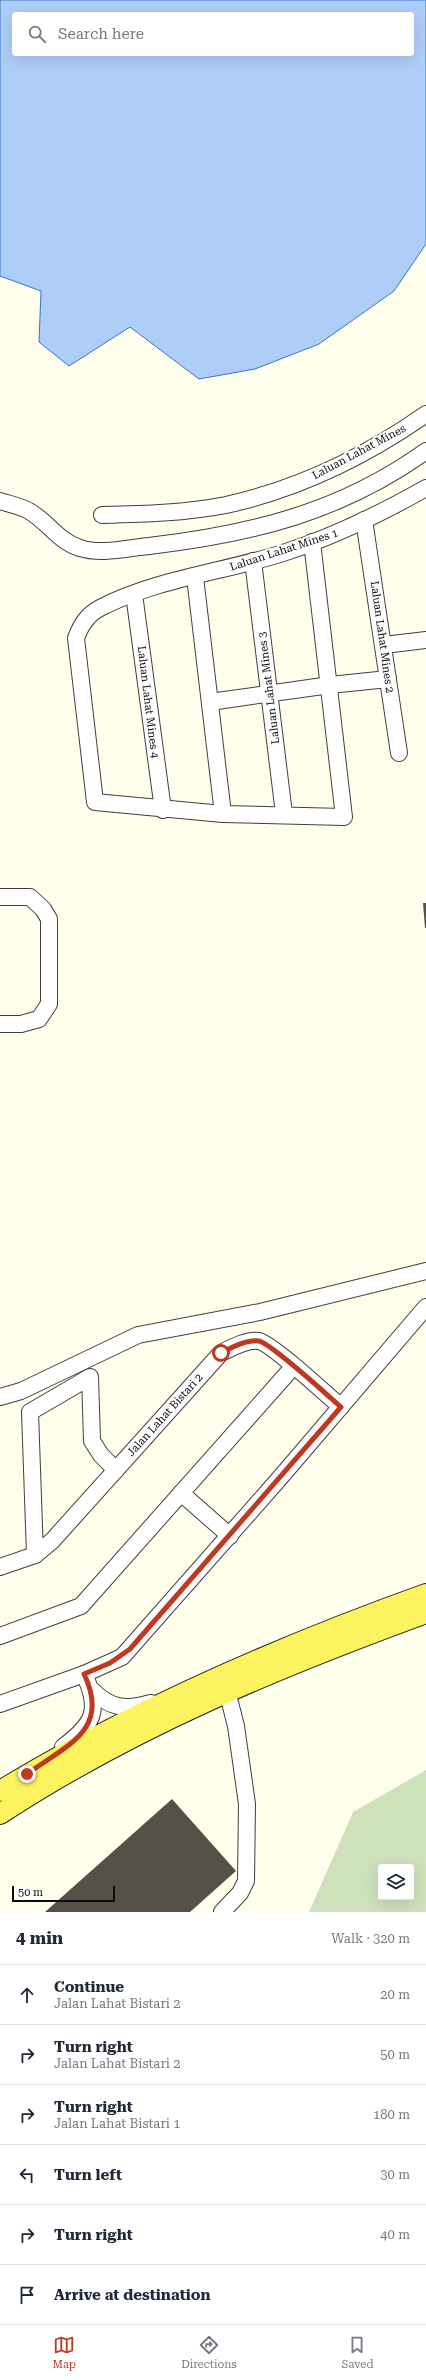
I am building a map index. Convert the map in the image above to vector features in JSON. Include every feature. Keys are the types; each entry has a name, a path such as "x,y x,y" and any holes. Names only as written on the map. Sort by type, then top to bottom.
{"main road":[{"path":"0,1791 27,1774 168,1699 289,1646 426,1594"},
{"path":"0,1814 89,1760 228,1691 323,1651 426,1613"}],"street":[{"name":"Laluan Lahat Mines","path":"102,515 166,512 226,505 280,489 314,478 337,467 400,432 426,414"},
{"path":"0,501 28,510 57,535 79,548 97,551 175,543 253,530 317,511 399,470 426,451"},
{"name":"Laluan Lahat Mines 1","path":"163,810 95,802 76,638 82,622 99,609 134,594 253,561 341,532 426,488"},
{"name":"Laluan Lahat Mines 2","path":"364,520 400,753"},
{"path":"163,810 223,814 284,814 344,817 330,684 312,542"},
{"name":"Laluan Lahat Mines 3","path":"253,561 284,814"},
{"path":"195,577 223,814"},
{"name":"Laluan Lahat Mines 4","path":"134,594 163,810"},
{"path":"384,645 426,640"},
{"path":"210,702 330,684 388,679"},
{"path":"0,897 30,897 43,908 49,919 48,1004 39,1019 21,1024 0,1024"},
{"path":"0,1397 21,1391 138,1334 260,1312 426,1271"},
{"path":"0,1704 84,1674 122,1657 230,1536 426,1307"},
{"name":"Jalan Lahat Bistari 2","path":"0,1567 35,1555 52,1541 221,1353 240,1344 259,1341 277,1351 293,1367 341,1407"},
{"path":"0,1636 81,1606 293,1367"},
{"path":"35,1555 30,1412 90,1377 92,1441 101,1455 116,1470"},
{"path":"181,1493 230,1536"},
{"path":"84,1674 93,1691 102,1701 124,1708 168,1699"},
{"path":"27,1774 71,1742 90,1724 94,1706 93,1691"},
{"path":"222,1912 240,1893 246,1881 247,1804 236,1726 228,1691"}],"green space":[{"path":"426,1770 426,1912 309,1912 353,1812"}],"water":[{"path":"0,0 426,0 426,244 394,291 319,344 255,369 199,379 130,327 69,366 39,342 41,291 0,276"}],"building":[{"path":"423,903 426,903 426,928 425,928"},
{"path":"172,1799 236,1871 190,1912 45,1912"}],"route":[{"path":"27,1774 71,1742 90,1724 94,1706 93,1691 84,1674 122,1657 130,1649 341,1407 293,1367 277,1351 259,1341 240,1344 221,1353"}]}
